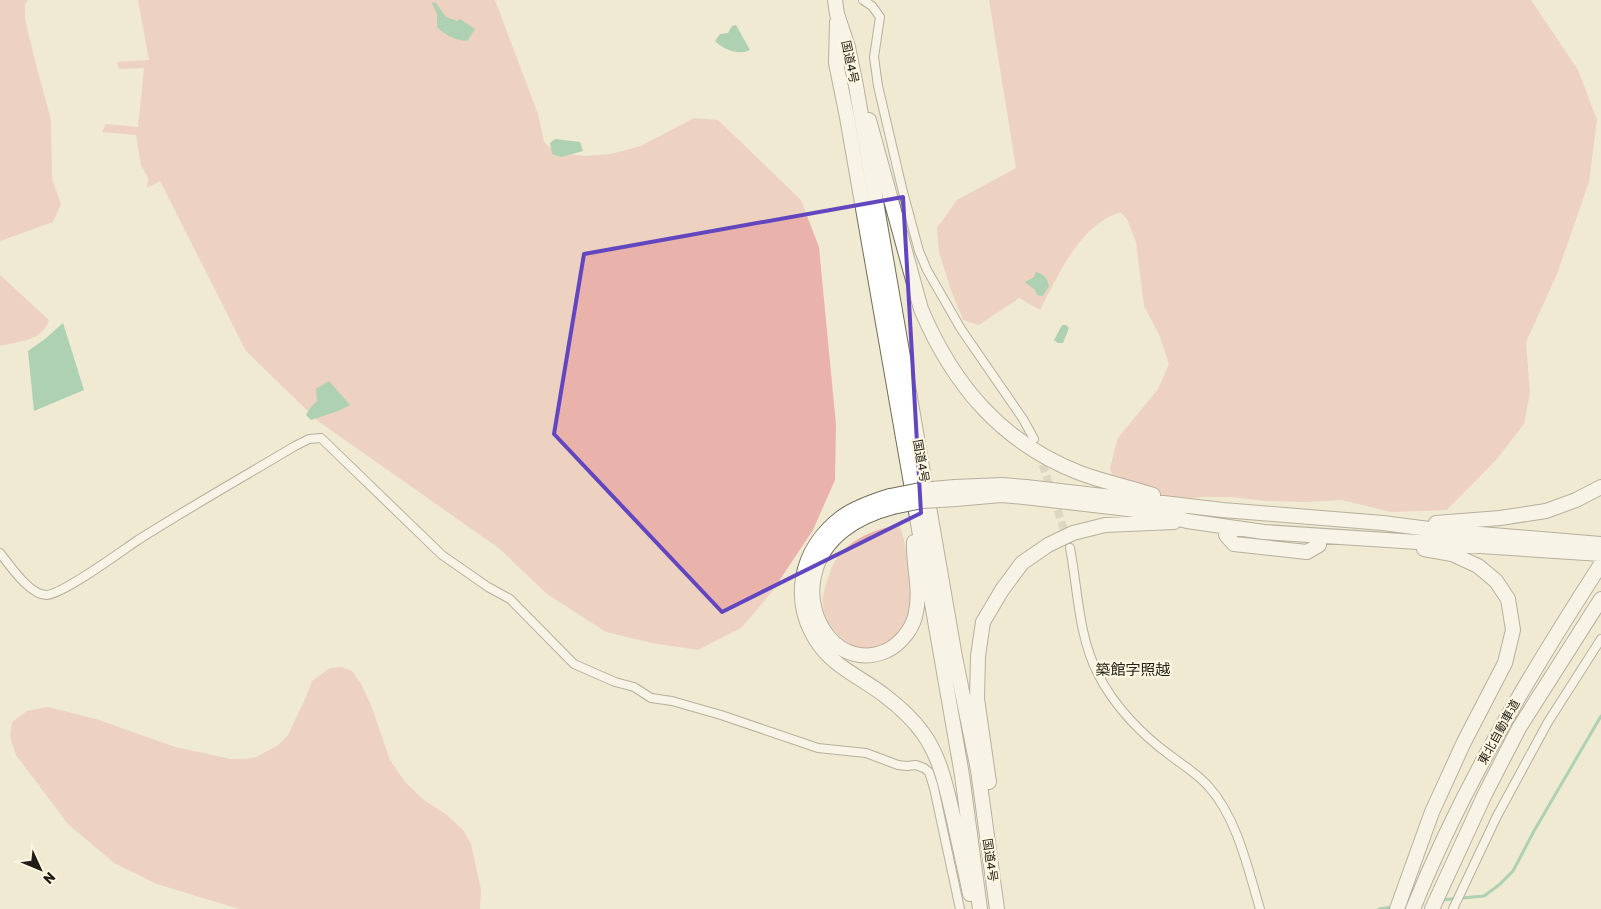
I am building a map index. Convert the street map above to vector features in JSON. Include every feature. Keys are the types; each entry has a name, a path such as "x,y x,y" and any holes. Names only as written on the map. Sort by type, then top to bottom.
{"highway":[{"name":"国道4号","path":"835,0 856,86 955,657 978,770 997,909"},
{"name":"国道4号","path":"838,14 836,63 962,775 980,909"},
{"path":"856,86 868,116 921,310 941,352 967,391 1012,435 1033,450 1060,465 1098,480 1184,506"},
{"path":"955,492 1002,485 1026,486 1207,509 1383,523 1566,546 1601,554"},
{"path":"1383,523 1453,522 1500,518 1546,511 1576,500 1601,487"},
{"path":"918,520 913,544 919,596 915,619 895,647 876,655 857,655 842,648 831,640 821,627 815,610 814,576 821,557 840,532 891,502 920,490 1024,497 1154,512 1221,530 1320,545 1339,537"},
{"path":"891,502 869,503 843,516 826,531 814,545 806,563 802,585 802,602 809,626 822,648 843,668 884,695 923,732 939,764 975,909"},
{"path":"1003,909 1001,877 977,699 978,656 983,622 1002,590 1022,563 1048,545 1072,533 1105,525 1192,522"},
{"path":"1221,530 1339,537 1566,546 1601,544"},
{"path":"1387,539 1452,554 1478,566 1496,581 1508,599 1513,630 1505,663 1464,742 1432,812 1397,909"},
{"name":"東北自動車道","path":"1413,909 1488,751 1547,648 1601,564"},
{"name":"東北自動車道","path":"1432,909 1484,794 1519,728 1601,599"}],"street":[{"path":"863,0 872,6 880,17 874,57 878,86 902,188 927,270 961,329 1018,411 1034,439"},
{"path":"0,553 14,571 35,591 46,595 61,589 139,539 295,446 309,439 321,438 442,555 488,587 510,599 574,664 615,682 634,687 651,698 672,701 722,715 818,748 866,753 898,765 916,765 924,768 929,772 934,788 960,909"},
{"path":"1070,548 1082,627 1088,652 1098,675 1114,699 1139,728 1199,777 1216,795 1229,816 1244,856 1260,909"},
{"path":"1454,909 1497,816 1548,722 1601,639"}],"highlighted area":[{"path":"903,197 921,513 722,612 554,434 584,254"}],"shaded area":[{"path":"0,0 28,0 25,4 25,19 51,120 52,179 61,204 53,222 0,241"},
{"path":"138,0 495,0 538,114 544,142 556,153 586,156 611,154 641,146 694,118 718,120 801,200 819,247 836,425 835,480 813,530 771,593 741,628 698,650 652,643 606,632 547,594 500,549 318,421 246,351 160,181 147,188 148,178 141,165 136,135 102,132 106,124 138,127 144,68 119,69 117,62 149,60"},
{"path":"989,0 1531,0 1578,70 1597,120 1589,182 1557,274 1526,342 1530,392 1524,424 1496,460 1447,510 1391,512 1342,500 1305,502 1267,501 1230,497 1201,497 1155,505 1117,490 1110,468 1118,438 1158,389 1169,364 1159,334 1144,306 1136,242 1127,219 1120,212 1105,219 1081,240 1071,253 1040,310 1019,298 979,325 963,320 939,252 937,228 957,200 1016,168"},
{"path":"435,2 446,17 457,21 460,19 475,29 467,41 451,37 437,27 437,14 432,3"},
{"path":"736,25 750,50 745,52 731,51 715,41 720,34 728,33 732,26"},
{"path":"555,139 580,142 583,151 561,157 552,154 550,143"},
{"path":"1036,272 1043,275 1049,286 1043,296 1037,295 1035,290 1025,282 1034,277"},
{"path":"0,275 49,320 46,327 36,336 0,346"},
{"path":"63,323 84,390 34,411 28,351"},
{"path":"1062,325 1066,325 1069,328 1063,343 1058,343 1054,340"},
{"path":"329,381 350,405 311,420 306,415 317,401 316,389"},
{"path":"899,525 904,540 912,585 912,607 901,628 887,643 876,649 859,648 851,645 837,634 827,619 823,603 827,580 833,564 847,547 856,540 888,527"},
{"path":"342,667 352,671 361,684 371,705 390,760 405,782 424,800 447,815 463,830 471,844 481,890 480,909 239,909 157,884 114,863 68,824 16,755 10,737 12,722 27,711 48,707 99,720 175,747 231,759 256,757 277,746 288,735 312,681 330,668"}],"waterway":[{"path":"1441,900 1484,896 1513,871 1601,716"},
{"path":"1379,909 1393,907"}],"tunnel":[{"path":"1039,453 1070,548"}],"district":[{"name":"築館字照越","path":"1133,670"}]}
